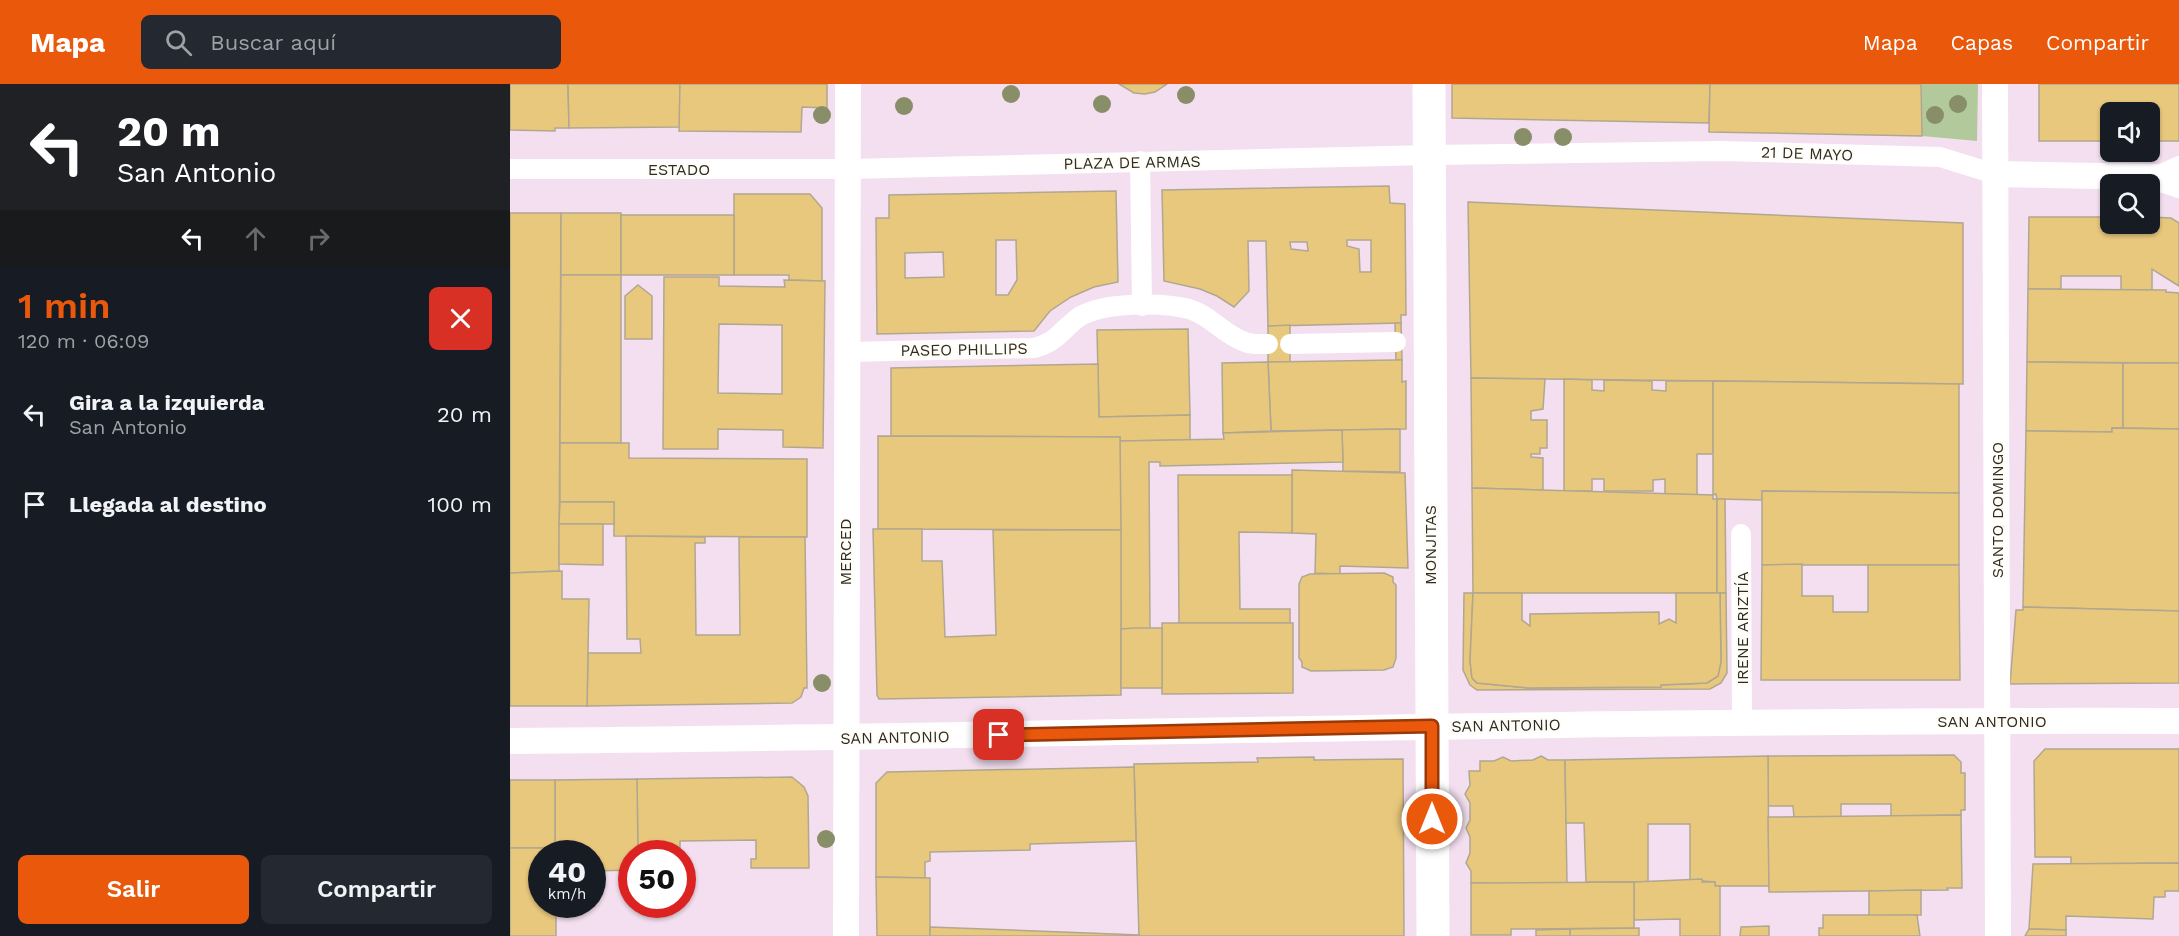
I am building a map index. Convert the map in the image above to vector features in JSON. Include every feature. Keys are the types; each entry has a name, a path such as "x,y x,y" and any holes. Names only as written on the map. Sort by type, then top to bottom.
{"main road":[{"path":"1429,84 1430,155"},
{"name":"MONJITAS","path":"1430,155 1409,341 1432,726 1433,936"}],"street":[{"path":"848,84 848,169"},
{"name":"SANTO DOMINGO","path":"1995,84 1998,936"},
{"name":"21 DE MAYO","path":"1430,155 1721,151 1940,157 1995,174 2167,181 2179,166"},
{"name":"PLAZA DE ARMAS","path":"848,169 1430,155"},
{"path":"1140,161 1142,306"},
{"name":"ESTADO","path":"510,169 848,169"},
{"name":"MERCED","path":"846,936 848,169"},
{"name":"PASEO PHILLIPS","path":"846,352 1034,348 1050,344 1080,317 1120,306 1190,310 1204,315 1226,333 1246,343 1268,344"},
{"path":"1290,344 1409,341"},
{"name":"IRENE ARIZTÍA","path":"1741,534 1742,723"},
{"name":"SAN ANTONIO","path":"510,741 847,738 1432,726 1997,720 2179,721"}],"shaded area":[{"path":"510,84 2179,84 2179,936 510,936"}],"green space":[{"path":"1921,84 1978,84 1977,141 1922,136"}],"building":[{"path":"510,84 568,84 569,128 555,128 555,131 510,130"},
{"path":"568,84 680,84 680,127 569,128"},
{"path":"680,84 827,84 827,108 802,107 801,132 679,131"},
{"path":"1119,84 1167,84 1155,92 1145,94 1134,93"},
{"path":"1452,84 1710,84 1709,123 1452,118"},
{"path":"1710,84 1921,84 1922,136 1709,132"},
{"path":"2039,84 2179,84 2179,141 2160,141 2160,102 2100,102 2100,141 2039,141"},
{"path":"1389,186 1390,203 1405,204 1406,315 1401,315 1401,323 1268,326 1266,241 1248,241 1249,291 1234,307 1200,289 1164,281 1162,190","holes":["1347,240 1371,240 1371,272 1360,272 1359,249 1347,246","1290,242 1307,242 1308,251 1291,249"]},
{"path":"1116,191 1118,282 1094,287 1071,297 1050,311 1034,331 877,334 876,218 889,218 889,195","holes":["996,240 1016,240 1017,280 1008,295 996,295","943,252 944,277 905,278 905,253"]},
{"path":"734,194 810,194 822,208 822,281 789,280 789,275 734,275"},
{"path":"1468,202 1963,223 1963,384 1471,378"},
{"path":"510,213 561,213 559,571 510,573"},
{"path":"561,213 621,213 621,275 561,275"},
{"path":"621,215 734,215 734,275 621,275"},
{"path":"2029,217 2100,217 2100,234 2160,234 2160,217 2171,218 2179,223 2179,286 2152,269 2152,290 2121,290 2121,276 2061,276 2061,289 2028,289"},
{"path":"561,275 621,275 621,443 560,443"},
{"path":"664,277 719,277 719,286 785,287 784,280 825,281 823,448 783,447 783,430 718,429 718,449 663,449","holes":["719,324 782,325 782,394 718,393"]},
{"path":"638,285 652,296 652,339 625,339 625,296"},
{"path":"2028,289 2166,290 2166,292 2179,293 2179,363 2027,362"},
{"path":"1395,323 1401,323 1402,360 1396,360"},
{"path":"1290,325 1290,362 1268,362 1268,326"},
{"path":"1188,329 1190,415 1099,417 1097,330"},
{"path":"1402,360 1402,382 1406,381 1406,429 1271,431 1268,362"},
{"path":"1268,362 1271,431 1223,433 1222,363"},
{"path":"2027,362 2123,363 2123,428 2112,428 2112,432 2026,431"},
{"path":"2123,363 2179,363 2179,429 2123,428"},
{"path":"1098,364 1099,417 1190,415 1190,440 1120,441 1120,437 891,436 891,368"},
{"path":"1471,378 1545,379 1543,409 1531,411 1531,420 1547,420 1547,448 1540,448 1540,454 1531,454 1531,457 1543,458 1543,490 1472,488"},
{"path":"1564,379 1592,380 1592,390 1604,391 1604,380 1652,381 1652,390 1666,391 1666,381 1713,381 1713,454 1697,454 1697,495 1665,494 1665,479 1653,480 1653,491 1604,491 1604,479 1592,479 1592,491 1564,491"},
{"path":"1713,381 1959,384 1959,493 1762,491 1762,500 1717,499 1716,494 1713,495"},
{"path":"2112,428 2179,429 2179,611 2023,607 2026,431 2112,432"},
{"path":"1400,429 1400,472 1343,471 1342,430"},
{"path":"1342,430 1343,462 1160,466 1160,462 1149,462 1150,629 1121,629 1120,441 1224,439 1223,433"},
{"path":"878,436 1120,437 1121,530 878,529"},
{"path":"560,443 629,443 629,458 807,459 807,537 614,536 614,502 560,502"},
{"path":"1292,470 1405,473 1408,568 1340,566 1340,574 1315,573 1316,534 1292,533"},
{"path":"1178,475 1292,475 1292,533 1239,532 1240,609 1290,609 1290,623 1179,623"},
{"path":"1472,488 1713,495 1713,499 1717,499 1717,593 1473,593"},
{"path":"1762,491 1959,493 1959,565 1762,565"},
{"path":"1717,499 1725,499 1726,593 1717,593"},
{"path":"560,502 614,502 614,524 559,524"},
{"path":"559,524 603,524 603,565 559,564"},
{"path":"873,529 922,529 922,561 942,561 945,637 996,635 993,530 1121,530 1121,695 879,699 877,695"},
{"path":"626,536 705,537 705,543 695,543 696,635 740,635 739,537 805,537 807,688 804,688 801,697 792,703 587,706 588,653 641,653 640,639 627,639"},
{"path":"1802,564 1802,596 1833,596 1833,612 1868,612 1868,565 1959,565 1960,680 1761,680 1762,565"},
{"path":"562,571 562,599 589,599 587,706 510,706 510,573"},
{"path":"1384,573 1393,577 1396,585 1396,658 1393,667 1384,670 1311,671 1302,667 1299,658 1299,584 1302,577 1310,574"},
{"path":"1464,593 1473,593 1470,661 1472,678 1477,683 1528,688 1661,687 1661,685 1707,683 1718,676 1721,662 1720,593 1726,593 1727,673 1721,683 1710,689 1477,690 1470,685 1463,670"},
{"path":"1473,593 1522,593 1522,620 1530,626 1530,614 1659,612 1659,624 1669,619 1676,623 1676,593 1720,593 1721,662 1718,676 1707,683 1661,685 1661,687 1528,688 1477,683 1472,678 1470,661"},
{"path":"2023,607 2179,611 2179,683 2010,684 2016,610 2023,610"},
{"path":"1162,623 1293,623 1293,693 1162,694"},
{"path":"1162,628 1162,688 1121,688 1121,629"},
{"path":"2045,749 2179,749 2179,863 2071,864 2071,857 2035,857 2034,761"},
{"path":"1954,755 1961,762 1961,773 1965,773 1965,810 1961,810 1961,815 1891,816 1891,804 1841,804 1841,817 1794,817 1793,806 1768,806 1768,756"},
{"path":"1541,756 1548,760 1565,760 1567,883 1471,883 1471,871 1466,863 1470,853 1470,837 1466,828 1470,820 1470,803 1465,794 1470,785 1469,771 1480,771 1480,761 1494,761 1503,757 1511,761 1533,760"},
{"path":"1768,756 1769,886 1715,886 1715,882 1690,880 1690,824 1648,824 1648,882 1586,882 1584,823 1566,823 1565,760"},
{"path":"1314,757 1314,760 1403,759 1404,936 1139,936 1134,764 1258,762 1257,758"},
{"path":"1134,767 1136,841 1030,844 1030,850 930,852 930,861 925,862 925,878 876,877 876,783 887,772"},
{"path":"792,777 804,787 808,796 809,868 751,868 751,859 756,859 756,840 638,840 637,779"},
{"path":"637,779 638,840 618,840 618,870 606,871 606,840 555,840 555,780"},
{"path":"510,780 555,780 555,840 528,840 528,848 510,848"},
{"path":"1961,815 1962,888 1769,892 1768,817"},
{"path":"510,848 528,848 528,918 556,918 556,936 510,936"},
{"path":"2179,863 2179,891 2165,891 2165,897 2154,897 2153,919 2066,916 2066,930 2029,929 2033,864"},
{"path":"876,877 930,878 930,936 877,936"},
{"path":"1702,879 1702,882 1715,882 1715,886 1720,886 1720,936 1680,936 1680,919 1634,920 1634,882"},
{"path":"1634,882 1634,928 1511,929 1511,935 1471,935 1471,883"},
{"path":"1921,890 1921,915 1869,916 1869,891"},
{"path":"1823,915 1917,915 1920,936 1819,936 1819,928 1823,928"},
{"path":"1769,926 1769,936 1740,936 1741,927"},
{"path":"930,927 1139,935 1139,936 930,936"},
{"path":"1639,928 1639,936 1570,936 1570,929"},
{"path":"1570,929 1570,936 1536,936 1536,930"},
{"path":"2029,929 2066,930 2066,936 2025,936"}],"route":[{"path":"999,735 1432,726 1432,819"}]}
